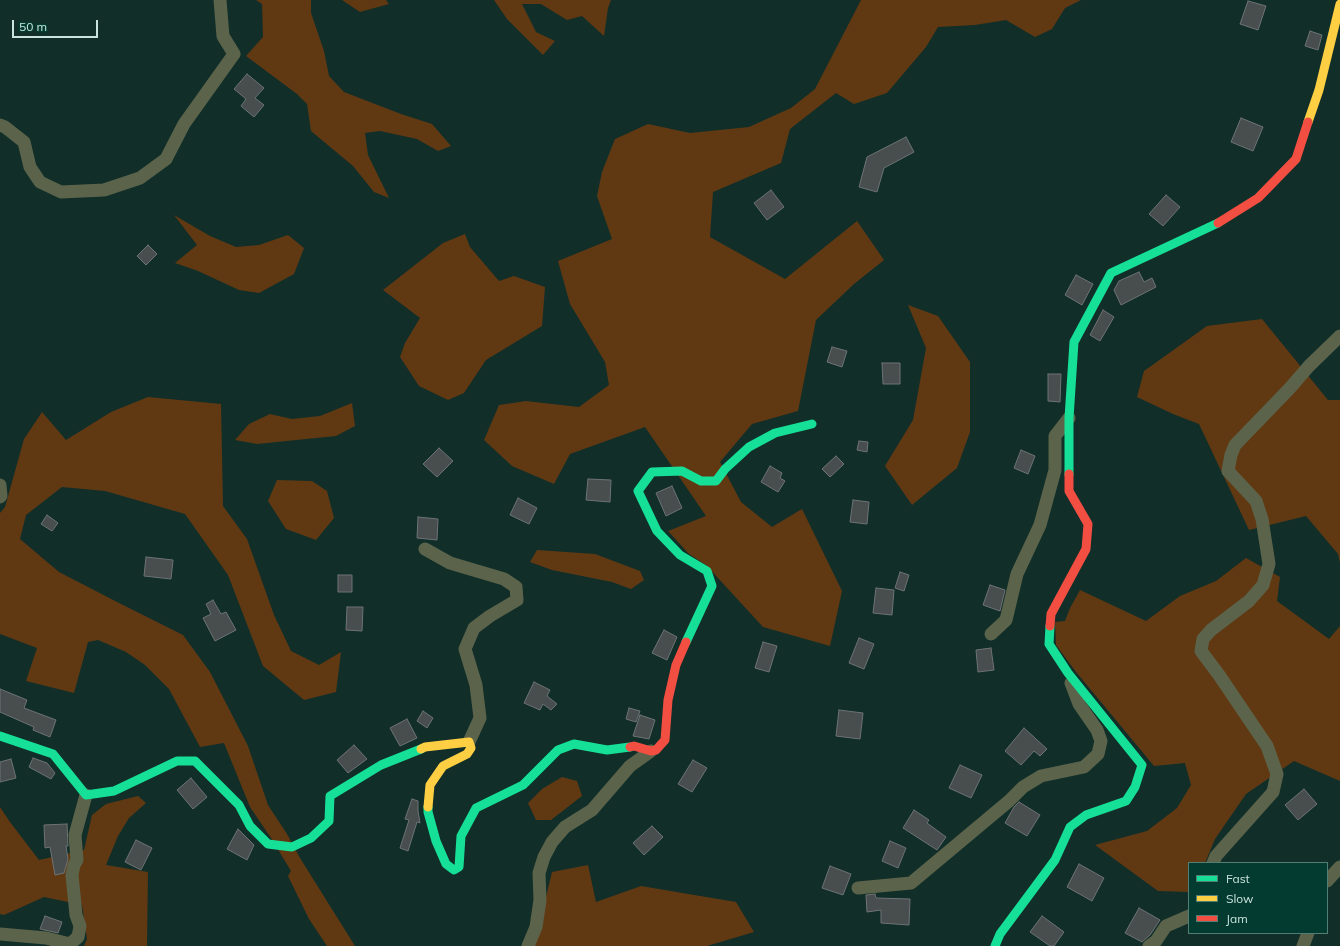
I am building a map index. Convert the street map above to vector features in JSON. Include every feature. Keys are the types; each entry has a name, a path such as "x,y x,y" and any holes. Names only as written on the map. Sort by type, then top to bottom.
{"street":[{"path":"0,125 5,127 24,142 30,167 40,182 61,192 104,190 140,178 166,159 184,124 234,54 223,36 220,0"},
{"path":"995,946 1000,934 1055,860 1070,827 1086,815 1126,801 1136,787 1142,765 1068,673 1049,644 1051,614 1086,549 1088,524 1069,491 1068,418 1074,342 1111,273 1225,220 1258,198 1296,159 1319,90 1340,4"},
{"path":"1213,862 1216,856 1273,792 1277,774 1267,746 1201,651 1203,639 1211,630 1250,601 1263,585 1269,564 1260,513 1256,501 1228,471 1231,455 1235,445 1309,366 1340,336"},
{"path":"992,634 1006,620 1017,574 1040,525 1055,470 1055,436 1068,418"},
{"path":"528,946 536,927 540,900 539,873 544,857 552,842 565,827 592,810 630,766 646,754 656,750 665,740 668,700 676,665 712,586 707,571 680,555 657,531 638,490 652,472 682,471 701,481 716,481 725,469 749,447 775,433 812,424"},
{"path":"0,485 0,498"},
{"path":"425,549 450,562 504,579 516,587 517,600 490,616 474,628 465,649 476,685 480,718 468,742"},
{"path":"858,888 911,883 997,811 1023,787 1041,776 1084,767 1098,754 1101,741 1097,730 1079,704 1068,673"},
{"path":"0,736 53,754 86,795"},
{"path":"468,742 471,748 467,754 443,766 430,786 428,812 436,841 446,864 454,870 459,867 461,836 476,808 523,785 558,750 574,744 607,750 634,746 652,751"},
{"path":"86,795 114,791 177,761 195,762 239,805 250,826 268,844 292,847 311,838 329,821 330,796 381,765 425,747 468,742"},
{"path":"0,934 46,938 70,944 78,937 80,926 76,915 72,875 74,865 77,860 75,835 86,795"},
{"path":"1328,880 1340,867"},
{"path":"1149,946 1156,941 1166,926 1188,916"},
{"path":"1303,946 1308,934"}],"shaded area":[{"path":"256,0 311,0 311,13 324,51 329,76 344,92 432,124 451,146 438,151 417,139 380,131 365,133 368,155 389,198 374,192 353,166 311,131 307,104 297,94 246,56 263,37 262,4"},
{"path":"342,0 386,0 389,4 360,12"},
{"path":"494,0 611,0 608,8 604,36 582,16 567,20 541,4 522,4 536,32 555,41 543,55 507,19"},
{"path":"861,0 1081,0 1065,8 1052,29 1035,37 1006,20 975,25 938,27 926,47 887,93 854,104 836,93 790,129 781,163 713,192 710,237 785,279 857,221 884,260 854,284 816,320 798,411 752,424 720,462 741,502 772,527 802,509 842,591 830,646 763,627 706,565 689,554 668,531 706,516 645,427 570,454 554,484 512,466 484,440 499,405 526,401 579,407 609,385 605,362 570,304 558,261 612,239 597,196 602,172 615,139 648,124 690,133 749,127 791,108 815,89"},
{"path":"174,215 210,236 236,247 259,245 288,235 304,248 294,274 259,293 239,290 198,271 175,263 197,245"},
{"path":"465,234 470,247 499,281 514,276 545,287 542,326 486,360 464,393 448,400 419,386 400,357 405,343 420,318 383,290 443,243"},
{"path":"908,305 938,316 970,362 970,432 957,468 912,505 885,466 913,420 926,348"},
{"path":"1262,319 1328,400 1340,400 1340,563 1338,554 1306,516 1249,530 1199,424 1173,414 1137,397 1144,371 1207,326"},
{"path":"148,397 221,404 223,506 247,539 274,615 291,651 319,665 341,652 336,692 304,700 263,666 228,575 185,514 105,491 62,487 26,515 20,539 59,572 183,635 210,672 248,746 268,805 355,946 327,946 309,919 288,876 291,871 250,807 224,743 200,747 169,689 145,665 126,652 98,640 88,642 74,693 26,681 37,648 0,634 0,513 5,507 24,439 42,412 66,440 111,412"},
{"path":"352,403 355,426 336,436 257,444 235,440 249,424 270,414 292,419 320,416"},
{"path":"277,480 312,481 327,491 334,518 316,540 286,529 268,501"},
{"path":"537,550 595,554 640,571 644,580 631,589 612,582 552,570 530,562"},
{"path":"1246,558 1280,577 1277,601 1329,639 1340,626 1340,781 1294,761 1246,794 1215,839 1205,862 1188,862 1188,892 1158,891 1095,845 1147,831 1177,808 1191,785 1185,763 1154,766 1076,672 1056,645 1055,622 1065,621 1080,590 1146,621 1180,596 1216,581"},
{"path":"562,777 577,781 582,796 551,820 536,820 528,803 542,789"},
{"path":"138,796 146,803 129,818 118,836 106,865 148,872 147,946 84,946 87,939 82,905 44,897 4,915 0,914 0,807 39,860 84,850 92,815 106,804"},
{"path":"588,865 596,902 641,886 736,902 754,932 707,946 534,946 552,872"}],"building":[{"path":"1248,1 1266,6 1258,30 1240,24"},
{"path":"1310,31 1322,35 1318,50 1305,46"},
{"path":"247,74 264,88 255,98 264,105 254,117 241,106 246,99 234,89"},
{"path":"1241,118 1263,127 1253,151 1231,142"},
{"path":"906,137 914,152 884,168 877,192 859,187 867,157"},
{"path":"771,190 784,207 767,220 754,203"},
{"path":"1166,195 1180,207 1163,226 1149,214"},
{"path":"148,245 157,254 146,265 137,256"},
{"path":"1139,272 1144,282 1152,278 1156,287 1121,305 1114,290 1119,281"},
{"path":"1076,275 1093,284 1082,305 1065,295"},
{"path":"1103,310 1114,317 1100,341 1090,335"},
{"path":"832,347 847,351 842,367 827,362"},
{"path":"882,363 900,363 900,384 883,384"},
{"path":"1048,374 1061,374 1060,402 1048,401"},
{"path":"859,441 868,442 867,452 857,450"},
{"path":"439,448 453,461 437,477 423,464"},
{"path":"1021,450 1035,456 1028,474 1014,468"},
{"path":"836,456 844,464 830,477 822,469"},
{"path":"770,466 782,473 780,478 785,481 778,492 761,482"},
{"path":"588,479 611,480 610,502 586,500"},
{"path":"672,486 682,508 666,516 656,493"},
{"path":"518,498 537,508 529,524 510,515"},
{"path":"853,500 869,502 867,524 850,522"},
{"path":"47,515 58,523 52,531 41,524"},
{"path":"418,517 438,519 437,540 417,538"},
{"path":"146,557 173,560 171,579 144,576"},
{"path":"900,572 909,575 904,591 895,588"},
{"path":"338,575 352,575 352,592 338,592"},
{"path":"990,585 1005,590 1000,611 983,605"},
{"path":"876,588 894,590 892,615 873,613"},
{"path":"213,600 221,614 226,612 236,630 215,641 203,618 211,614 206,604"},
{"path":"347,607 363,607 362,631 346,630"},
{"path":"664,630 677,637 667,660 652,653"},
{"path":"859,638 874,644 864,669 849,663"},
{"path":"763,642 777,646 769,672 755,668"},
{"path":"991,648 994,670 978,672 976,650"},
{"path":"534,682 550,690 547,696 557,704 551,710 543,704 540,710 524,703"},
{"path":"0,689 27,700 24,708 56,720 50,737 33,730 34,727 0,712"},
{"path":"629,708 640,711 636,722 626,719"},
{"path":"839,710 863,713 860,739 836,736"},
{"path":"423,711 433,718 427,728 417,721"},
{"path":"640,715 655,720 649,739 633,736"},
{"path":"407,719 417,738 400,746 390,728"},
{"path":"1024,728 1047,749 1040,756 1034,751 1021,765 1005,751"},
{"path":"354,745 367,759 348,773 337,760"},
{"path":"33,758 47,763 55,773 51,779 29,767"},
{"path":"11,759 16,778 0,782 0,762"},
{"path":"693,760 707,768 692,792 678,784"},
{"path":"960,765 982,775 971,798 949,788"},
{"path":"191,778 207,797 193,809 177,790"},
{"path":"1304,789 1317,804 1298,820 1285,805"},
{"path":"412,799 418,801 420,823 417,822 408,851 400,848 409,820 405,819"},
{"path":"1019,802 1040,815 1027,836 1005,823 1014,807"},
{"path":"914,810 929,820 927,823 946,837 937,850 903,828"},
{"path":"67,824 68,846 66,846 68,859 64,873 55,875 50,847 45,848 44,825"},
{"path":"652,826 663,837 644,855 633,843"},
{"path":"238,829 254,845 247,860 227,849"},
{"path":"136,840 152,848 141,870 125,862"},
{"path":"890,841 906,848 898,868 882,861"},
{"path":"1079,864 1104,878 1092,901 1067,887"},
{"path":"830,866 851,874 843,895 822,888"},
{"path":"875,894 876,898 910,899 909,925 881,923 881,910 867,912 866,895"},
{"path":"1139,908 1160,920 1150,935 1142,942 1125,933"},
{"path":"45,916 62,922 58,933 40,929"},
{"path":"1042,916 1064,932 1054,946 1050,946 1030,932"}],"traffic: fast":[{"path":"1069,474 1069,418 1074,342 1111,273 1218,223"},
{"path":"686,642 712,586 707,571 680,555 657,531 638,491 652,472 682,471 701,481 716,481 725,469 749,447 775,433 812,424"},
{"path":"995,946 1000,934 1055,860 1070,827 1086,815 1126,801 1135,787 1142,765 1068,673 1049,644 1050,626"},
{"path":"0,736 53,754 86,795 114,791 177,761 195,761 239,805 250,826 268,844 292,847 311,838 329,821 330,796 381,765 421,749"},
{"path":"428,807 436,841 446,864 454,870 459,867 461,836 476,808 523,785 558,750 574,744 607,750 630,747"}],"traffic: slow":[{"path":"1308,122 1319,90 1340,4"},
{"path":"421,749 425,747 469,742 471,748 467,754 443,766 430,785 428,807"}],"traffic: jam":[{"path":"1218,223 1258,198 1296,159 1308,122"},
{"path":"1050,626 1051,614 1086,549 1088,524 1069,491 1069,474"},
{"path":"630,747 634,746 651,751 656,750 665,740 668,700 676,665 686,642"}]}
